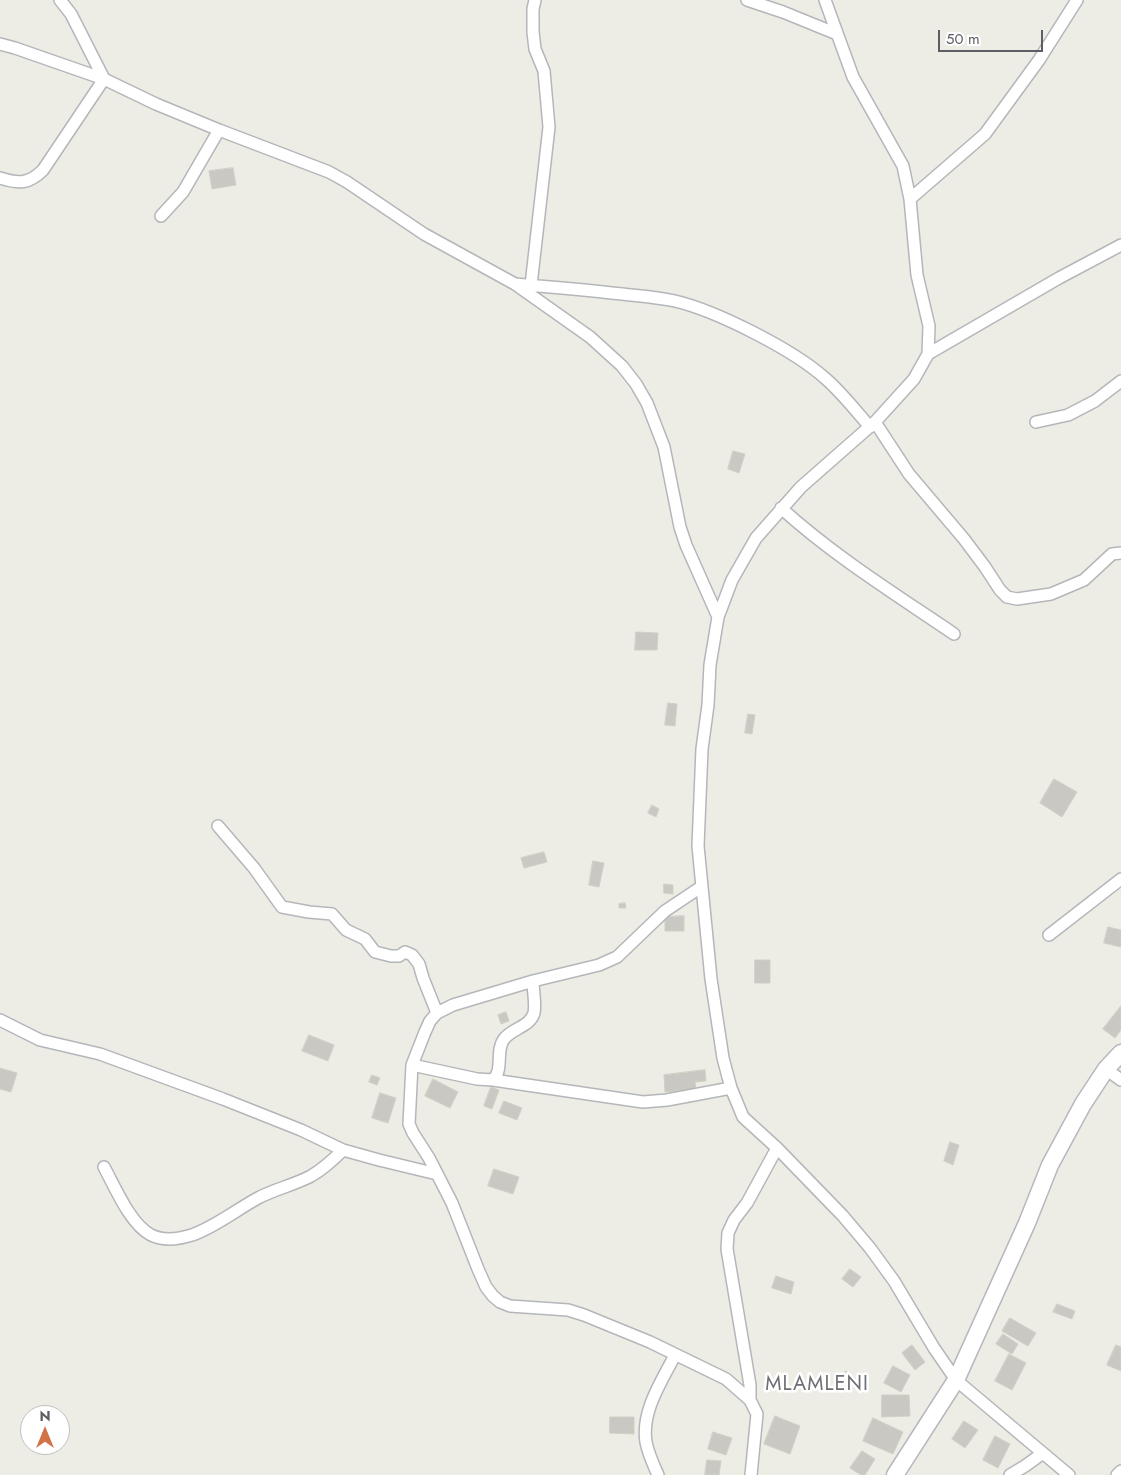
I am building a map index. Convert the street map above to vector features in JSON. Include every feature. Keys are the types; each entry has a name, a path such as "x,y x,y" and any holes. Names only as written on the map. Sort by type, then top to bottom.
{"main road":[{"path":"895,1475 956,1380 1027,1223 1050,1165 1083,1104 1106,1069 1121,1053"}],"street":[{"path":"60,0 71,14 104,79"},
{"path":"530,285 549,127 544,71 535,49 533,32 535,0"},
{"path":"747,0 783,12 836,34"},
{"path":"824,0 853,77 903,166 910,199 917,275 929,326 928,354 914,379 873,425 801,487 756,538 742,561 724,598 718,617 710,665 708,705 702,749 698,821 701,887 723,1058 731,1088 744,1117 843,1216 870,1248 894,1281 934,1348 956,1380 1069,1475"},
{"path":"910,199 985,134 1039,60 1077,0"},
{"path":"0,44 104,79 156,104 329,172 424,234 515,284 590,337 607,351 636,384 647,403 664,447 680,527 686,546 718,617"},
{"path":"0,178 14,182 24,182 35,178 43,170 104,79"},
{"path":"161,216 183,192 219,130"},
{"path":"928,354 1059,278 1121,245"},
{"path":"515,284 663,299 682,303 712,314 764,339 806,363 827,380 873,425 910,474 964,539 1007,597 1017,599 1051,594 1084,580 1112,554 1121,553"},
{"path":"1036,422 1068,415 1095,401 1121,382"},
{"path":"781,508 806,531 839,556 892,594 954,634"},
{"path":"218,826 254,868 282,907 332,914 346,930 365,939 376,952 391,956 399,956 405,952 412,955 419,964 437,1012"},
{"path":"1049,935 1121,879"},
{"path":"701,887 665,911 617,957 599,965 533,981 453,1005 437,1012 424,1032 412,1065 409,1124 413,1134 438,1174 452,1203 486,1287 500,1302 510,1306 568,1310 618,1328 706,1368 726,1380 750,1400 757,1414 751,1475"},
{"path":"493,1080 498,1070 500,1051 504,1038 525,1025 534,1012 533,981"},
{"path":"0,1020 40,1040 100,1054 214,1096 301,1130 343,1150 438,1174"},
{"path":"412,1065 477,1080 493,1080 643,1102 667,1100 731,1088"},
{"path":"1106,1069 1121,1080"},
{"path":"750,1400 750,1385 727,1249 728,1233 777,1148"},
{"path":"104,1167 124,1204 141,1227 150,1234 162,1238 176,1239 204,1230 260,1197 310,1177 329,1164 343,1150"},
{"path":"658,1475 646,1443 646,1421 655,1396 675,1355"},
{"path":"1010,1475 1043,1453"},
{"path":"1116,1475 1121,1471"}],"building":[{"path":"233,168 236,185 212,189 209,171"},
{"path":"733,451 745,454 739,473 728,469"},
{"path":"636,632 658,633 657,650 635,650"},
{"path":"668,703 677,704 675,726 665,725"},
{"path":"748,714 755,715 752,734 745,733"},
{"path":"1054,779 1077,792 1062,817 1040,803"},
{"path":"652,805 659,809 656,817 648,813"},
{"path":"544,852 547,862 524,868 521,858"},
{"path":"593,861 604,863 599,887 589,885"},
{"path":"664,884 673,885 673,894 664,893"},
{"path":"625,903 626,908 619,908 619,904"},
{"path":"684,916 684,931 665,931 665,917"},
{"path":"1108,927 1121,930 1121,947 1104,943"},
{"path":"755,960 770,960 770,983 755,983"},
{"path":"1121,1006 1121,1030 1115,1038 1103,1029"},
{"path":"506,1012 509,1021 501,1024 498,1015"},
{"path":"309,1035 334,1045 328,1061 302,1051"},
{"path":"0,1068 17,1073 11,1092 0,1089"},
{"path":"705,1070 706,1081 695,1082 696,1089 665,1092 664,1075"},
{"path":"372,1075 380,1078 377,1085 369,1082"},
{"path":"433,1079 458,1092 450,1108 425,1096"},
{"path":"491,1087 499,1090 492,1109 484,1106"},
{"path":"380,1093 396,1098 388,1123 372,1118"},
{"path":"504,1101 522,1108 517,1120 499,1113"},
{"path":"950,1142 959,1145 953,1165 944,1161"},
{"path":"494,1169 519,1177 513,1194 488,1186"},
{"path":"850,1269 861,1277 853,1287 842,1279"},
{"path":"776,1276 794,1282 791,1294 772,1288"},
{"path":"1057,1304 1075,1311 1072,1319 1053,1312"},
{"path":"1010,1318 1036,1333 1028,1346 1002,1331"},
{"path":"1003,1334 1018,1344 1012,1354 996,1344"},
{"path":"912,1345 925,1362 915,1370 902,1353"},
{"path":"1116,1345 1121,1347 1121,1371 1107,1365"},
{"path":"1009,1354 1026,1363 1012,1390 995,1381"},
{"path":"893,1366 910,1375 901,1392 884,1383"},
{"path":"846,1371 856,1379 850,1387 840,1379"},
{"path":"882,1395 909,1395 910,1416 882,1417"},
{"path":"775,1416 800,1426 790,1454 764,1444"},
{"path":"610,1417 634,1417 634,1434 610,1433"},
{"path":"873,1418 903,1432 893,1454 863,1441"},
{"path":"964,1421 978,1430 965,1448 952,1439"},
{"path":"713,1432 732,1438 726,1455 708,1449"},
{"path":"995,1436 1010,1444 998,1468 983,1460"},
{"path":"862,1451 875,1459 865,1475 861,1475 850,1468"},
{"path":"707,1460 721,1461 719,1475 705,1475"}],"district":[{"name":"MLAMLENI","path":"817,1385"}]}
